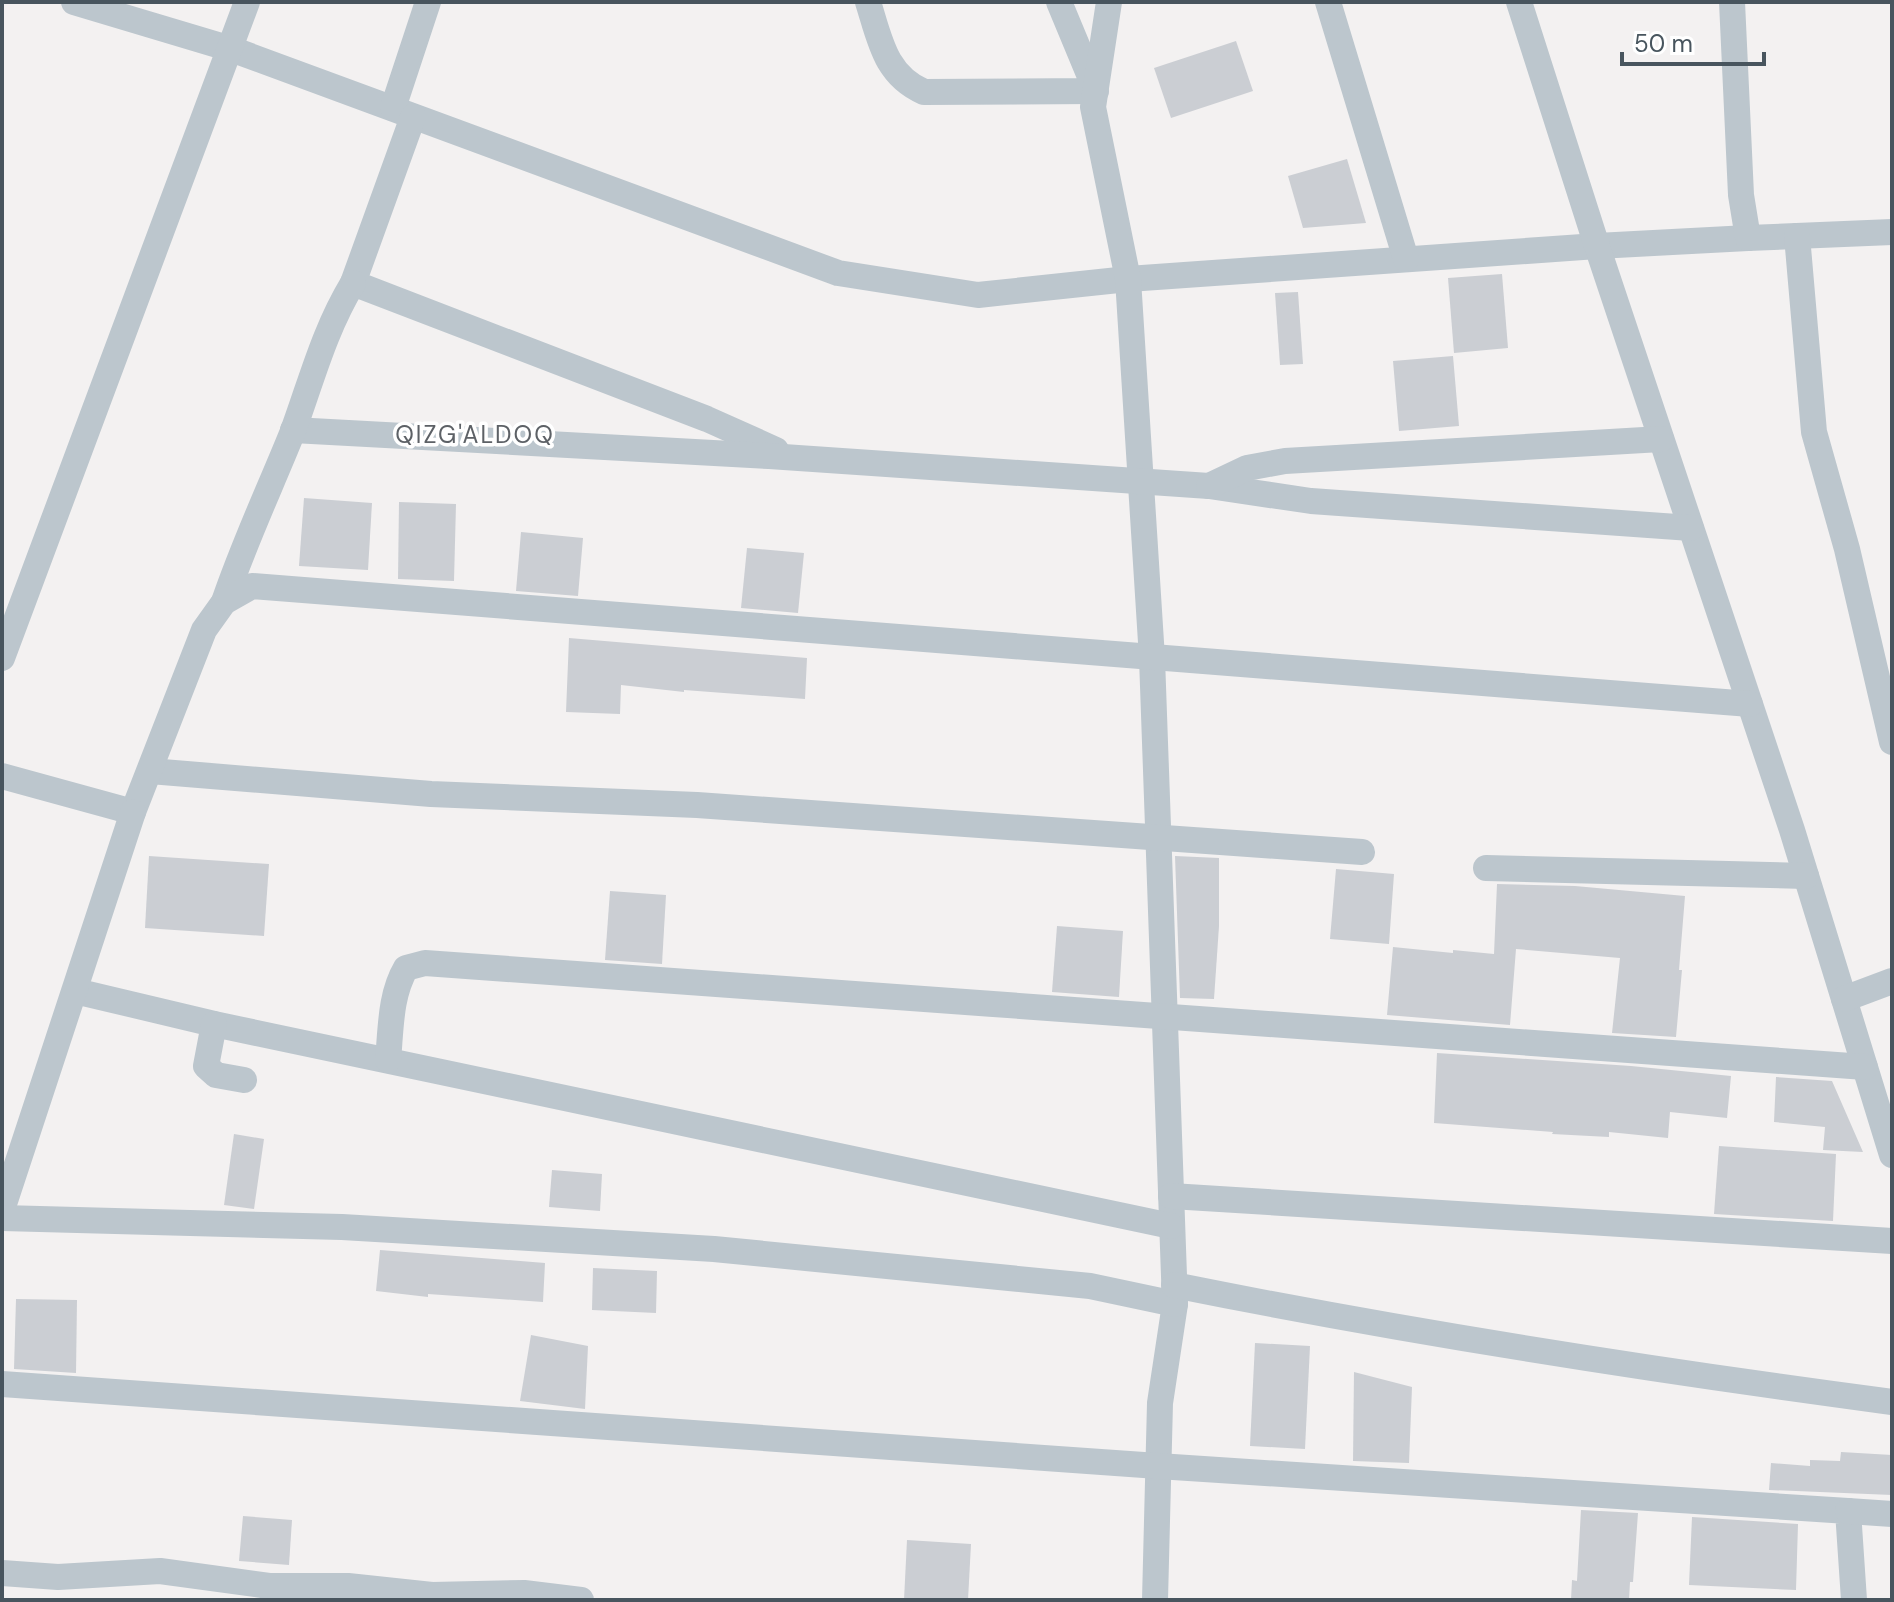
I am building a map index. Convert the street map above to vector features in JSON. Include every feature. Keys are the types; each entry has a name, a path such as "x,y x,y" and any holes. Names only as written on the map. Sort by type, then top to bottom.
{"street":[{"path":"74,2 231,49 838,273 978,295 1128,279 1406,259 1892,232"},
{"path":"2,658 247,2"},
{"path":"2,1210 133,812 204,630 224,602 293,430 333,317 353,283 403,112 428,2"},
{"path":"868,2 882,48 896,74 907,85 924,92 1096,91"},
{"path":"1059,2 1096,91"},
{"path":"1109,2 1093,107 1128,279 1152,658 1174,1294 1160,1403 1155,1600"},
{"path":"1328,2 1406,259"},
{"path":"1519,2 1806,876 1892,1155"},
{"path":"1732,2 1741,195 1748,238"},
{"path":"1797,236 1814,432 1847,549 1892,742"},
{"path":"353,283 693,413 794,458"},
{"path":"293,430 794,458 1209,486 1311,501 1691,528"},
{"path":"1209,486 1247,468 1285,461 1661,439"},
{"path":"224,602 252,586 1750,704"},
{"path":"150,771 431,794 697,805 1362,852"},
{"path":"2,776 133,812"},
{"path":"1486,868 1806,876"},
{"path":"388,1060 399,980 406,968 425,963 1865,1067"},
{"path":"1844,999 1892,981"},
{"path":"75,991 214,1024 1171,1226"},
{"path":"214,1024 206,1066 216,1075 244,1080"},
{"path":"1171,1196 1892,1241"},
{"path":"2,1218 342,1227 714,1249 1174,1294 1654,1371 1892,1402"},
{"path":"2,1384 1158,1466 1892,1514"},
{"path":"1848,1511 1854,1600"},
{"path":"2,1573 58,1577 160,1571 269,1586 348,1586 432,1595 524,1593 581,1600"}],"building":[{"path":"1236,41 1253,91 1171,118 1154,68"},
{"path":"1347,159 1366,223 1303,228 1288,176"},
{"path":"1502,274 1508,348 1454,353 1448,278"},
{"path":"1298,292 1303,364 1280,365 1275,293"},
{"path":"1453,356 1459,426 1399,431 1393,361"},
{"path":"304,498 372,503 368,570 299,566"},
{"path":"399,502 456,504 454,581 398,579"},
{"path":"521,532 583,538 578,596 516,591"},
{"path":"747,548 804,553 798,613 741,608"},
{"path":"569,638 807,658 805,699 621,685 620,714 566,712"},
{"path":"149,856 269,864 264,936 145,928"},
{"path":"1175,856 1219,858 1219,926 1214,999 1180,998"},
{"path":"1336,869 1394,874 1389,944 1330,939"},
{"path":"1497,884 1575,886 1685,896 1676,1037 1612,1033 1620,958 1516,949 1510,1025 1387,1015 1393,947 1494,954"},
{"path":"610,891 666,895 662,964 605,960"},
{"path":"1057,926 1123,931 1119,997 1052,992"},
{"path":"1437,1053 1731,1076 1727,1118 1670,1112 1668,1138 1609,1132 1609,1137 1552,1134 1434,1123"},
{"path":"1776,1077 1832,1081 1863,1152 1823,1150 1825,1127 1774,1122"},
{"path":"234,1134 264,1139 254,1209 224,1205"},
{"path":"1719,1146 1836,1154 1833,1221 1714,1214"},
{"path":"552,1170 602,1174 600,1211 549,1207"},
{"path":"380,1250 545,1263 543,1302 428,1294 428,1297 376,1291"},
{"path":"593,1268 657,1271 656,1313 592,1310"},
{"path":"16,1299 77,1300 76,1373 14,1369"},
{"path":"531,1335 588,1346 585,1409 520,1401"},
{"path":"1255,1343 1310,1346 1305,1449 1250,1446"},
{"path":"1354,1372 1412,1387 1409,1463 1353,1461"},
{"path":"1841,1452 1892,1455 1892,1495 1769,1490 1771,1463 1810,1466 1810,1460 1840,1461"},
{"path":"1581,1510 1638,1513 1629,1600 1571,1600 1572,1580 1577,1581"},
{"path":"243,1516 292,1520 289,1565 239,1561"},
{"path":"1692,1517 1798,1524 1796,1590 1689,1585"},
{"path":"907,1540 971,1544 968,1600 904,1600"}],"district":[{"name":"QIZG'ALDOQ","path":"475,435"}]}
